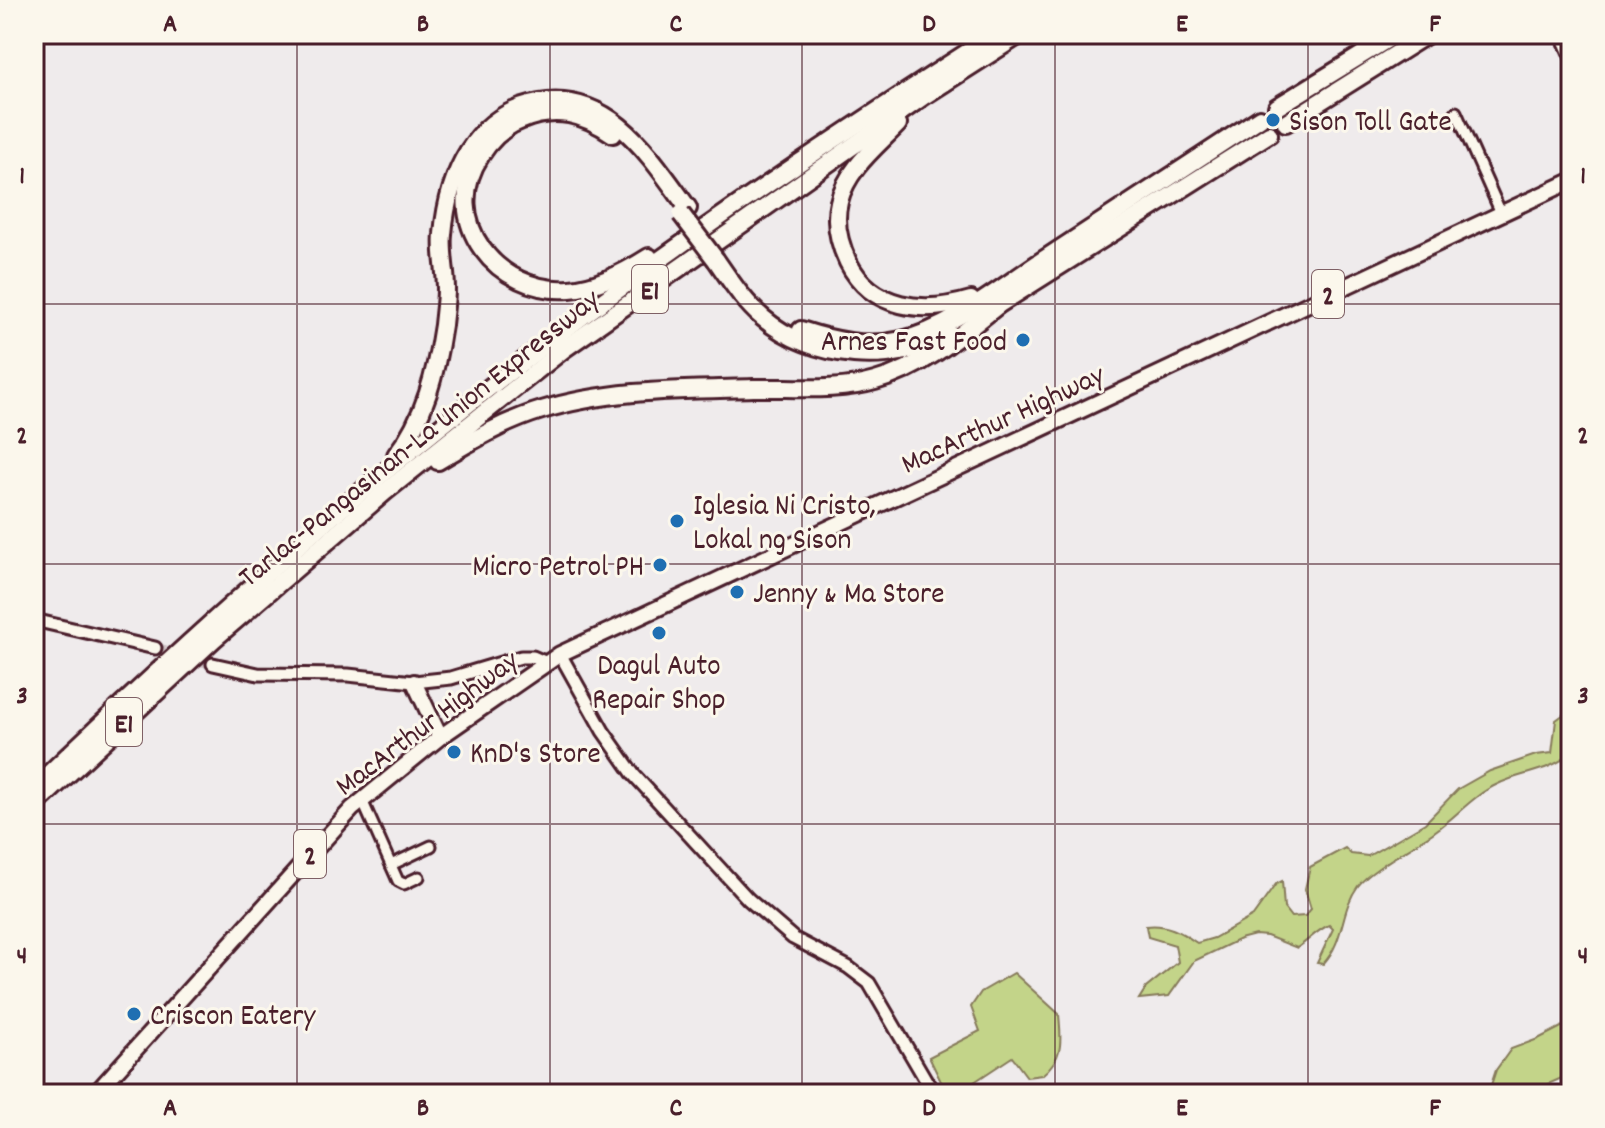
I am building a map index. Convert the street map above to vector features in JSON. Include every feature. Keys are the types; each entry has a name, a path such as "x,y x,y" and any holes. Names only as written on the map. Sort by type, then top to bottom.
{"highway":[{"name":"Tarlac-Pangasinan-La Union Expressway","path":"34,788 168,660 381,475 554,337 700,231 996,34"},
{"name":"Tarlac-Pangasinan-La Union Expressway","path":"34,806 214,639 385,492 564,349 924,96 1021,34"},
{"path":"1277,107 1396,34"},
{"path":"1286,123 1428,34"},
{"path":"924,96 850,175 839,201 837,228 843,251 853,272 866,288 886,301 920,309 996,299"},
{"path":"381,475 406,443 419,421 428,396 443,327 446,290 442,237 450,190 460,164 480,133 511,111 529,105 564,102 599,111 623,128 645,150 685,211"},
{"path":"700,231 664,246 634,267 591,285 569,289 532,286 516,280 486,257 468,218 468,187 476,162 489,142 502,130 531,116 548,112 587,118 617,137 635,154 685,211 720,257 773,312 799,330 864,345 902,340 929,331 996,299 1269,134"},
{"path":"385,492 481,435 542,410 615,395 671,390 833,386 875,381 938,353 996,299 1260,118"},
{"name":"MacArthur Highway","path":"95,1094 362,800 440,737 560,654 1571,181"},
{"path":"414,682 440,737"}],"street":[{"path":"1560,34 1571,58"},
{"path":"1456,112 1501,213"},
{"path":"34,620 155,648"},
{"path":"560,654 603,731 634,775 764,913 793,938 848,967 869,983 934,1094"},
{"path":"213,664 258,674 348,675 414,682 451,678 521,657 533,657 547,663"},
{"path":"362,800 400,883 419,877"},
{"path":"391,865 431,846"}],"green space":[{"path":"1571,709 1571,753 1545,768 1489,789 1434,832 1364,879 1352,895 1335,945 1323,964 1317,963 1333,929 1329,925 1297,948 1267,936 1255,935 1194,961 1169,996 1139,999 1146,988 1178,962 1175,945 1148,937 1146,926 1173,929 1197,943 1214,938 1253,916 1276,884 1282,881 1284,908 1291,917 1305,916 1311,909 1305,889 1310,867 1345,848 1351,854 1368,856 1425,823 1458,789 1490,771 1536,755 1552,753 1556,720"},
{"path":"1014,973 1059,1014 1061,1040 1055,1061 1042,1075 1027,1077 1012,1057 956,1094 947,1094 929,1057 980,1031 971,1007 981,992"},
{"path":"1571,1022 1571,1074 1548,1084 1542,1094 1488,1094 1496,1070 1511,1049"}],"tunnel":[{"path":"155,648 213,664"}],"place":[{"name":"Sison Toll Gate","path":"1273,120"},
{"name":"Arnes Fast Food","path":"1023,340"},
{"name":"Iglesia Ni Cristo, Lokal ng Sison","path":"677,521"},
{"name":"Micro Petrol PH","path":"660,565"},
{"name":"Jenny & Ma Store","path":"737,592"},
{"name":"Dagul Auto Repair Shop","path":"659,633"},
{"name":"KnD's Store","path":"454,752"},
{"name":"Criscon Eatery","path":"134,1014"}]}
